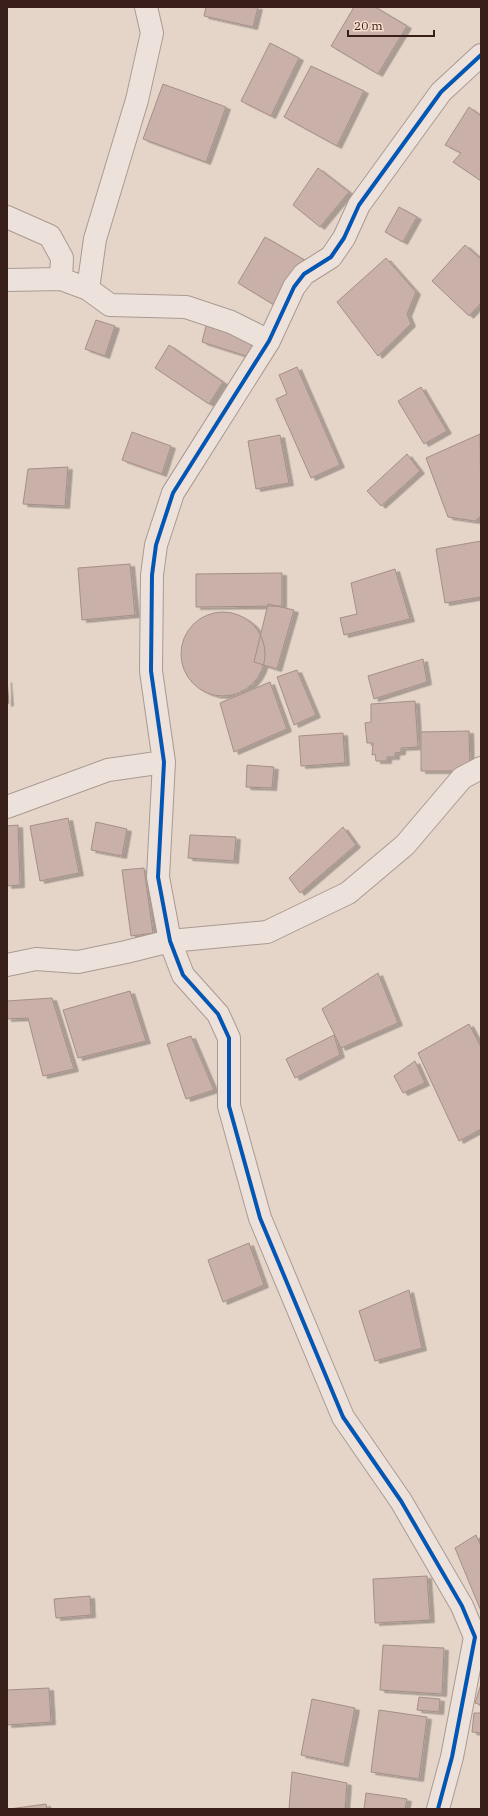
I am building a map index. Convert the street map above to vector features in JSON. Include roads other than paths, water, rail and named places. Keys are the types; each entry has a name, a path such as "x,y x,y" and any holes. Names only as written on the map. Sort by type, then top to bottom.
{"street":[{"path":"88,289 95,239 137,100 152,34 146,7"},
{"path":"438,1809 452,1757 478,1637 462,1606 401,1501 343,1417 260,1218 230,1106 229,1038 218,1014 183,975 170,941 158,878 164,762 151,671 152,575 156,545 173,493 269,341 294,287 304,274 331,257 344,238 358,205 441,92 481,55"},
{"path":"7,217 50,236 62,258 61,279"},
{"path":"7,280 61,279 88,289 110,305 186,307 231,322 269,341"},
{"path":"7,807 108,770 164,762"},
{"path":"7,964 36,959 78,962 170,941 267,932 348,893 405,845 462,778 481,768"}]}
